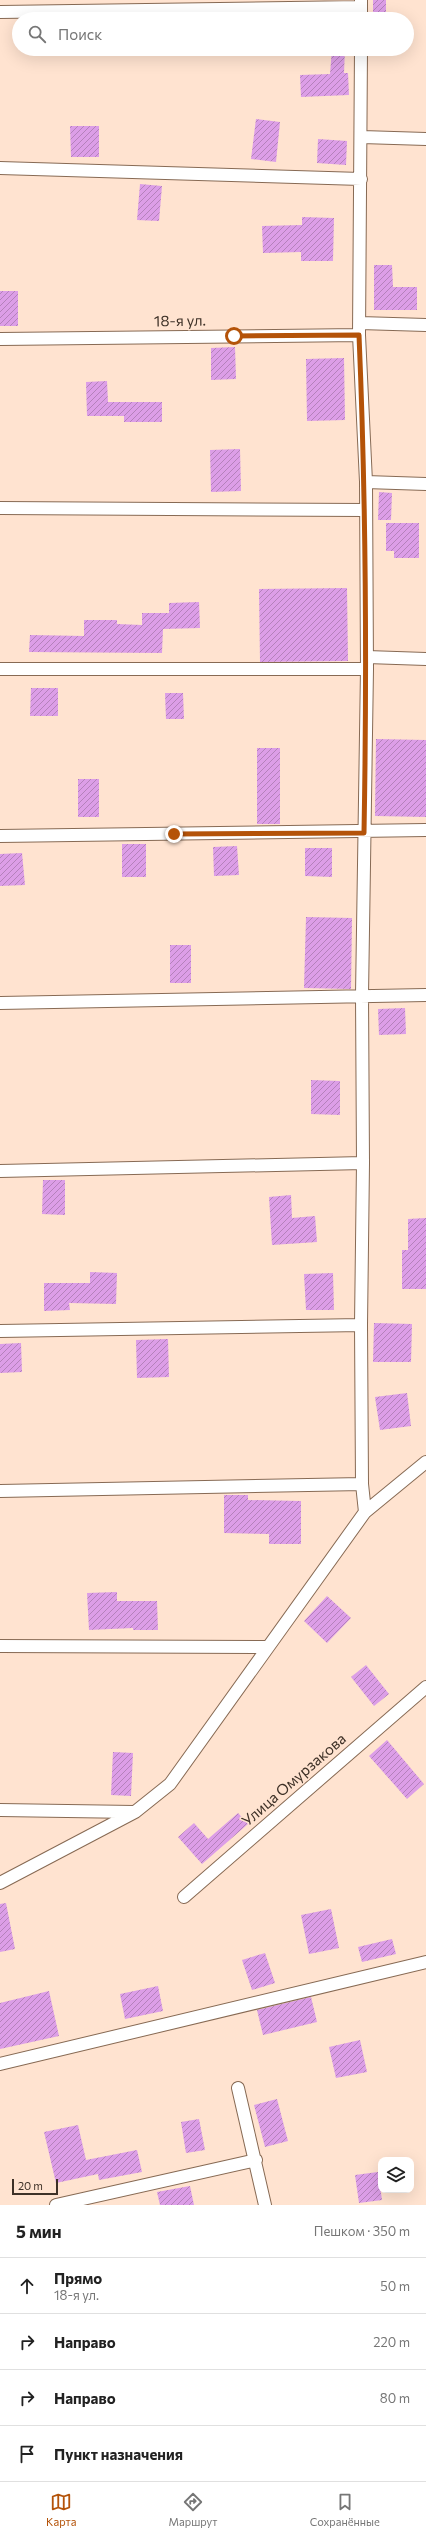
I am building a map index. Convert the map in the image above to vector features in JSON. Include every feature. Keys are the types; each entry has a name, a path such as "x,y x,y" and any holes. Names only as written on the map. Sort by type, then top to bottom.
{"street":[{"path":"0,12 361,9"},
{"path":"361,56 362,137 360,329 366,482 367,663 362,995 363,1163 361,1325 362,1484 365,1512"},
{"path":"362,137 426,139"},
{"path":"0,168 361,179"},
{"name":"18-я ул.","path":"0,339 360,329 426,325"},
{"path":"366,482 426,484"},
{"path":"0,508 366,510"},
{"path":"0,669 367,663 426,659"},
{"path":"0,836 364,833 426,830"},
{"path":"0,1003 426,994"},
{"path":"0,1171 363,1163"},
{"path":"0,1331 361,1325"},
{"path":"0,1883 135,1812 170,1784 365,1512 426,1462"},
{"path":"0,1491 362,1484"},
{"path":"0,1646 268,1647"},
{"name":"Улица Омурзакова","path":"184,1897 426,1687"},
{"path":"0,1810 135,1812"},
{"path":"0,2064 426,1962"},
{"path":"238,2088 256,2160 265,2205"},
{"path":"56,2205 256,2160"}],"building":[{"path":"373,0 386,0 386,12 373,12"},
{"path":"331,56 345,56 344,73 348,73 349,95 301,97 300,75 330,74"},
{"path":"256,119 280,122 276,162 251,159"},
{"path":"70,126 99,126 99,157 71,157"},
{"path":"318,139 347,141 346,165 317,163"},
{"path":"140,184 162,186 159,221 137,220"},
{"path":"302,217 334,218 333,261 301,261 301,252 263,253 262,226 302,225"},
{"path":"374,265 392,265 393,287 417,287 417,310 374,310"},
{"path":"0,291 18,291 18,326 0,326"},
{"path":"235,347 236,379 211,380 211,348"},
{"path":"344,358 345,420 307,421 306,359"},
{"path":"107,381 108,402 162,402 162,422 124,422 124,416 87,416 86,382"},
{"path":"240,449 241,491 211,492 210,450"},
{"path":"379,492 392,493 391,520 378,520"},
{"path":"386,523 419,523 419,558 394,558 394,551 386,551"},
{"path":"347,588 348,661 260,662 259,589"},
{"path":"199,602 200,628 163,629 162,653 29,652 30,635 84,636 84,620 117,620 117,624 142,625 142,613 169,613 169,603"},
{"path":"31,688 58,688 58,716 30,716"},
{"path":"165,693 183,693 184,719 166,719"},
{"path":"376,739 426,740 426,817 375,816"},
{"path":"257,748 280,748 280,824 257,824"},
{"path":"78,779 99,779 99,817 78,817"},
{"path":"122,844 146,844 146,877 122,877"},
{"path":"237,846 239,875 214,876 213,847"},
{"path":"305,848 332,848 332,877 305,876"},
{"path":"22,853 25,885 0,886 0,854"},
{"path":"306,917 352,918 351,989 304,988"},
{"path":"170,945 191,945 191,983 170,983"},
{"path":"405,1008 406,1034 379,1035 378,1009"},
{"path":"311,1080 340,1081 340,1115 311,1114"},
{"path":"43,1180 65,1180 65,1215 42,1214"},
{"path":"291,1195 292,1218 315,1216 317,1242 272,1245 269,1197"},
{"path":"426,1218 426,1289 402,1289 402,1250 408,1250 408,1219"},
{"path":"90,1272 117,1273 116,1304 69,1303 70,1310 44,1311 44,1283 90,1283"},
{"path":"333,1273 334,1310 306,1310 304,1274"},
{"path":"374,1323 412,1324 411,1362 373,1362"},
{"path":"168,1339 169,1377 137,1378 136,1340"},
{"path":"21,1343 22,1372 0,1373 0,1344"},
{"path":"407,1393 411,1426 380,1430 375,1397"},
{"path":"224,1495 248,1495 248,1500 301,1501 301,1544 269,1544 269,1534 224,1533"},
{"path":"117,1592 117,1601 157,1601 158,1630 133,1630 133,1628 89,1630 87,1593"},
{"path":"327,1596 351,1618 327,1643 304,1621"},
{"path":"366,1665 389,1694 374,1706 351,1677"},
{"path":"387,1740 424,1784 407,1799 369,1756"},
{"path":"113,1752 133,1753 131,1796 111,1795"},
{"path":"238,1813 248,1824 202,1864 178,1837 194,1823 208,1839"},
{"path":"6,1903 15,1949 0,1952 0,1904"},
{"path":"331,1909 339,1948 309,1954 301,1915"},
{"path":"392,1939 396,1954 362,1962 358,1947"},
{"path":"265,1953 275,1983 252,1990 242,1960"},
{"path":"158,1986 163,2011 125,2019 120,1994"},
{"path":"49,1991 59,2036 0,2049 0,2003"},
{"path":"311,1997 317,2022 263,2035 257,2010"},
{"path":"360,2040 367,2072 336,2078 329,2047"},
{"path":"277,2099 288,2141 265,2147 254,2105"},
{"path":"199,2119 205,2150 186,2153 181,2122"},
{"path":"78,2125 86,2160 137,2150 142,2172 99,2180 98,2174 56,2183 44,2132"},
{"path":"378,2172 378,2193 381,2193 382,2200 359,2203 355,2175"},
{"path":"190,2186 194,2205 160,2205 157,2192"}],"route":[{"path":"174,834 364,833 367,669 366,482 359,335 234,336"}]}
